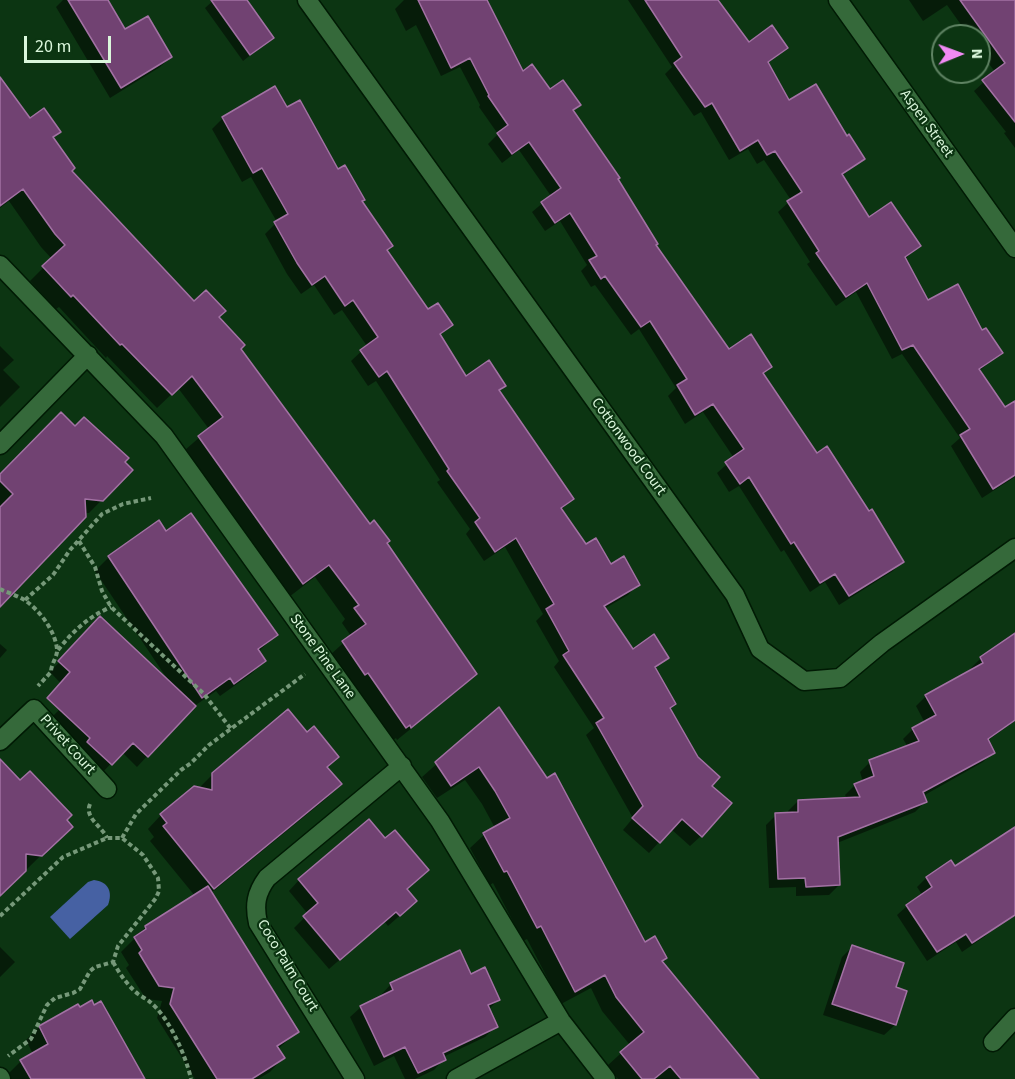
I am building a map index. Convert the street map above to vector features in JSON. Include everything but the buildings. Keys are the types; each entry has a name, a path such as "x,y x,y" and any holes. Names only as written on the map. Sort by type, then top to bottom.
{"street":[{"name":"Cottonwood Court","path":"307,0 735,595 760,649 804,681 840,678 882,643 1015,548"},
{"name":"Aspen Street","path":"838,0 1015,248"},
{"name":"Stone Pine Lane","path":"0,265 164,436 445,828 561,1021 606,1079"},
{"path":"0,445 88,355"},
{"name":"Privet Court","path":"0,741 34,709 107,789"},
{"name":"Coco Palm Court","path":"355,1079 258,923 255,911 256,898 267,878 402,766"},
{"path":"993,1042 1015,1018"},
{"path":"456,1079 561,1021"}],"path":[{"path":"25,600 53,575 70,550 102,514 123,504 151,498"},
{"path":"79,541 95,567 102,591 111,607 204,694 231,729"},
{"path":"0,589 25,600 46,621 57,650"},
{"path":"34,709 35,689 51,672 57,650 81,624 111,607"},
{"path":"122,838 132,819 143,806 209,745 324,660"},
{"path":"0,916 63,857 107,838 122,838 143,855 158,878 159,891 151,905 118,946 112,962"},
{"path":"0,1061 31,1039 47,1005 55,998 80,989 90,971 95,967 112,962"},
{"path":"112,962 124,981 141,997 151,1002 163,1016 182,1051 191,1079"}],"water":[{"path":"94,880 103,883 108,888 110,895 108,905 70,939 50,917 88,882"}]}
